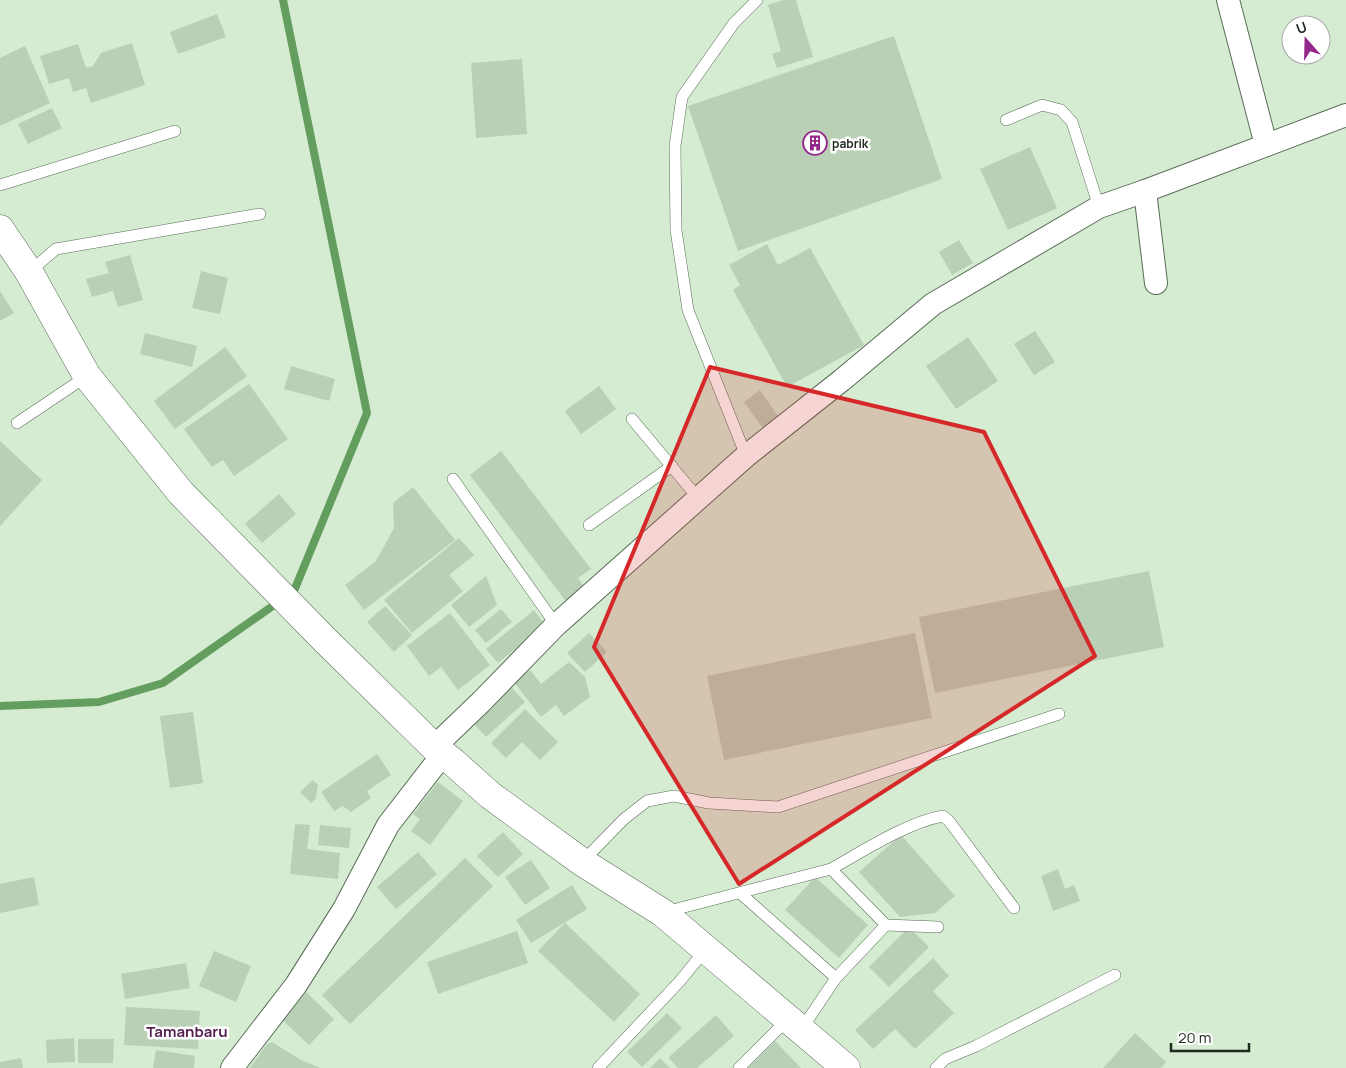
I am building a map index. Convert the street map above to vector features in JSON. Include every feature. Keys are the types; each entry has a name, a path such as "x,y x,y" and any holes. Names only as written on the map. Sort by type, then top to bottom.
{"highway":[{"path":"0,229 29,272 87,376 181,493 325,640 438,750 490,795 582,862 663,913 846,1068"}],"street":[{"path":"1228,0 1266,145"},
{"path":"232,1068 296,985 344,909 388,825 438,750 556,624 746,456 842,380 933,304 1099,207 1346,115"},
{"path":"1145,191 1156,283"}],"lane":[{"path":"746,456 688,310 676,230 675,146 682,97 734,23 757,0"},
{"path":"1006,120 1042,105 1062,110 1072,122 1099,207"},
{"path":"0,185 175,131"},
{"path":"29,272 56,249 260,214"},
{"path":"17,423 87,376"},
{"path":"632,420 698,498"},
{"path":"588,525 672,466"},
{"path":"453,479 556,624"},
{"path":"582,862 624,819 647,801 674,796 709,803 778,807 1059,714"},
{"path":"663,913 831,869 901,831 943,816 949,821 1014,908"},
{"path":"831,869 886,925 938,927"},
{"path":"740,893 836,978"},
{"path":"739,1068 794,1024 886,925"},
{"path":"598,1068 680,981 706,949"},
{"path":"936,1068 945,1059 976,1046 1115,975"}],"highlighted area":[{"path":"710,367 984,432 1095,656 739,884 594,647"}],"building":[{"path":"783,0 796,0 813,57 777,68 772,54 781,51 768,5"},
{"path":"217,14 226,37 178,54 170,32"},
{"name":"pabrik","path":"894,36 942,179 738,251 688,106"},
{"path":"132,43 145,85 91,103 86,88 73,92 69,78 49,84 40,56 78,44 86,68 93,66 101,53"},
{"path":"25,46 50,103 0,126 0,58"},
{"path":"522,59 527,134 476,138 471,63"},
{"path":"52,108 62,128 28,144 18,124"},
{"path":"1030,147 1057,208 1008,230 980,169"},
{"path":"959,240 973,263 952,275 939,252"},
{"path":"767,244 778,265 810,248 864,345 787,387 733,290 740,285 729,265"},
{"path":"130,255 143,300 118,307 113,291 92,297 86,279 109,273 105,262"},
{"path":"201,271 228,278 220,314 192,308"},
{"path":"0,291 14,313 0,321"},
{"path":"1035,331 1055,362 1034,375 1014,344"},
{"path":"145,333 197,346 192,367 140,354"},
{"path":"968,337 998,381 956,409 926,366"},
{"path":"225,347 247,376 175,429 154,401"},
{"path":"291,366 335,379 329,401 284,389"},
{"path":"249,384 288,439 234,476 223,460 212,467 184,429"},
{"path":"599,386 616,409 581,434 565,411"},
{"path":"760,390 780,419 764,430 744,402"},
{"path":"0,441 42,480 0,526"},
{"path":"501,451 591,569 578,578 586,589 568,604 470,475"},
{"path":"413,487 455,540 364,610 345,585 376,561 394,528 393,503"},
{"path":"279,494 296,514 262,543 245,524"},
{"path":"459,538 474,555 449,575 463,591 412,633 384,600"},
{"path":"1149,571 1164,647 935,693 919,617"},
{"path":"486,576 497,605 469,627 451,605"},
{"path":"385,606 412,635 394,652 367,622"},
{"path":"501,609 512,622 486,643 475,630"},
{"path":"534,610 545,625 498,663 486,649"},
{"path":"450,613 490,665 458,690 441,667 429,676 407,646"},
{"path":"589,633 607,652 585,672 567,653"},
{"path":"915,633 932,718 724,760 707,676"},
{"path":"569,662 585,677 590,697 564,716 556,705 541,717 514,682 530,670 541,684"},
{"path":"512,688 525,702 486,737 473,723"},
{"path":"525,709 558,742 540,760 522,742 506,758 491,743"},
{"path":"193,712 203,783 170,788 160,716"},
{"path":"377,754 391,775 367,791 371,798 351,812 343,806 334,811 321,792"},
{"path":"313,780 318,785 316,798 311,803 300,792"},
{"path":"438,782 463,801 430,845 411,831 420,819 413,814"},
{"path":"295,824 310,825 307,849 340,853 338,879 290,874"},
{"path":"320,825 351,828 349,848 318,845"},
{"path":"503,832 523,854 498,877 477,856"},
{"path":"901,835 955,896 935,913 900,917 859,872"},
{"path":"418,852 437,874 396,909 377,887"},
{"path":"465,858 493,886 350,1024 322,995"},
{"path":"531,860 550,888 525,905 505,877"},
{"path":"1058,869 1065,889 1074,885 1080,901 1053,911 1041,876"},
{"path":"34,877 39,905 0,913 0,884"},
{"path":"815,877 868,925 839,958 785,910"},
{"path":"572,885 587,909 531,943 516,920"},
{"path":"565,923 640,994 614,1022 538,951"},
{"path":"909,927 929,947 889,987 869,967"},
{"path":"517,931 528,963 438,994 427,962"},
{"path":"214,951 251,966 236,1002 199,986"},
{"path":"933,958 949,976 933,991 954,1013 915,1049 895,1029 873,1049 855,1030"},
{"path":"186,963 190,988 125,999 121,974"},
{"path":"306,992 334,1019 309,1045 280,1018"},
{"path":"126,1007 200,1011 198,1049 124,1045"},
{"path":"667,1013 682,1028 642,1067 627,1052"},
{"path":"716,1015 734,1036 697,1068 678,1068 669,1058 670,1056"},
{"path":"1135,1033 1166,1062 1161,1068 1103,1068"},
{"path":"74,1038 75,1062 47,1063 46,1040"},
{"path":"78,1039 114,1039 113,1063 78,1063"},
{"path":"775,1041 801,1068 748,1068"},
{"path":"272,1042 301,1060 321,1068 250,1068 267,1044"},
{"path":"156,1050 195,1056 194,1068 153,1068"},
{"path":"21,1058 23,1068 0,1068 0,1062"},
{"path":"660,1058 670,1068 650,1068"}],"waterway":[{"path":"0,706 99,702 163,683 294,591 367,413 283,0"}],"place":[{"name":"pabrik","path":"815,143"}],"district":[{"name":"Tamanbaru","path":"187,1031"}]}
